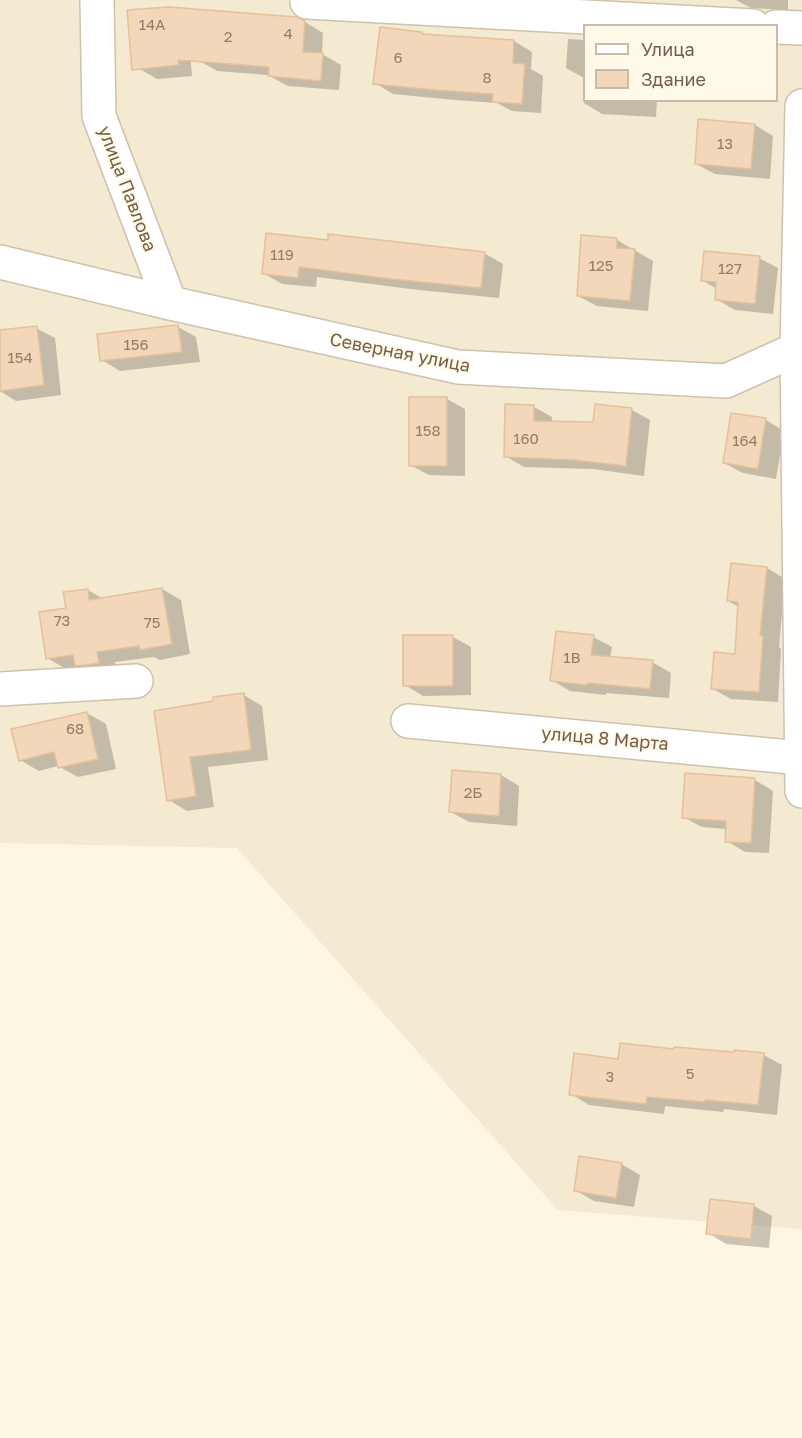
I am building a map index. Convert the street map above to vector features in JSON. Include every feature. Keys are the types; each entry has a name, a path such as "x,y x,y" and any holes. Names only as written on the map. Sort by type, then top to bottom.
{"street":[{"name":"улица Павлова","path":"97,0 99,117 170,303"},
{"path":"307,2 716,24"},
{"path":"778,27 802,28"},
{"path":"802,106 800,350 802,791"},
{"name":"Северная улица","path":"0,262 170,303 458,367 726,381 800,350"},
{"path":"0,689 136,681"},
{"name":"улица 8 Марта","path":"408,721 802,758"}],"shaded area":[{"path":"0,0 802,0 802,1229 558,1210 237,848 0,843"}],"building":[{"path":"169,7 296,17 305,21 303,52 323,53 321,81 268,76 269,67 178,60 179,65 132,70 127,10"},
{"path":"380,27 422,32 422,34 514,40 513,63 525,64 522,104 492,102 493,94 373,84"},
{"path":"698,119 755,124 751,169 695,164"},
{"path":"266,233 328,240 328,234 485,252 481,288 299,267 298,278 262,274"},
{"path":"581,235 617,238 617,248 635,249 630,301 577,296"},
{"path":"704,251 760,256 755,304 715,300 716,282 701,281"},
{"path":"178,325 182,352 100,361 97,334"},
{"path":"37,326 44,385 0,391 0,330"},
{"path":"409,397 447,397 447,466 409,466"},
{"path":"505,404 534,405 534,421 593,422 595,404 632,408 626,466 573,460 504,457"},
{"path":"731,413 766,418 758,469 723,463"},
{"path":"731,563 767,567 760,636 763,636 759,692 711,689 714,652 735,654 738,602 727,601"},
{"path":"162,588 172,644 140,650 139,646 97,652 99,663 87,665 75,666 73,655 46,659 39,612 66,608 63,592 88,589 89,600"},
{"path":"556,631 594,635 591,655 653,660 650,689 550,681"},
{"path":"403,635 453,635 453,686 403,686"},
{"path":"244,693 251,750 190,757 196,796 167,801 154,711 213,701 213,697"},
{"path":"87,712 98,759 58,768 54,752 19,761 11,729"},
{"path":"452,770 501,774 499,816 449,812"},
{"path":"685,773 755,778 751,843 725,842 726,821 682,818"},
{"path":"620,1043 674,1049 674,1047 764,1053 758,1105 647,1097 646,1104 569,1095 574,1053 618,1059"},
{"path":"579,1156 622,1163 616,1198 574,1191"},
{"path":"710,1199 754,1204 751,1239 706,1234"}]}
